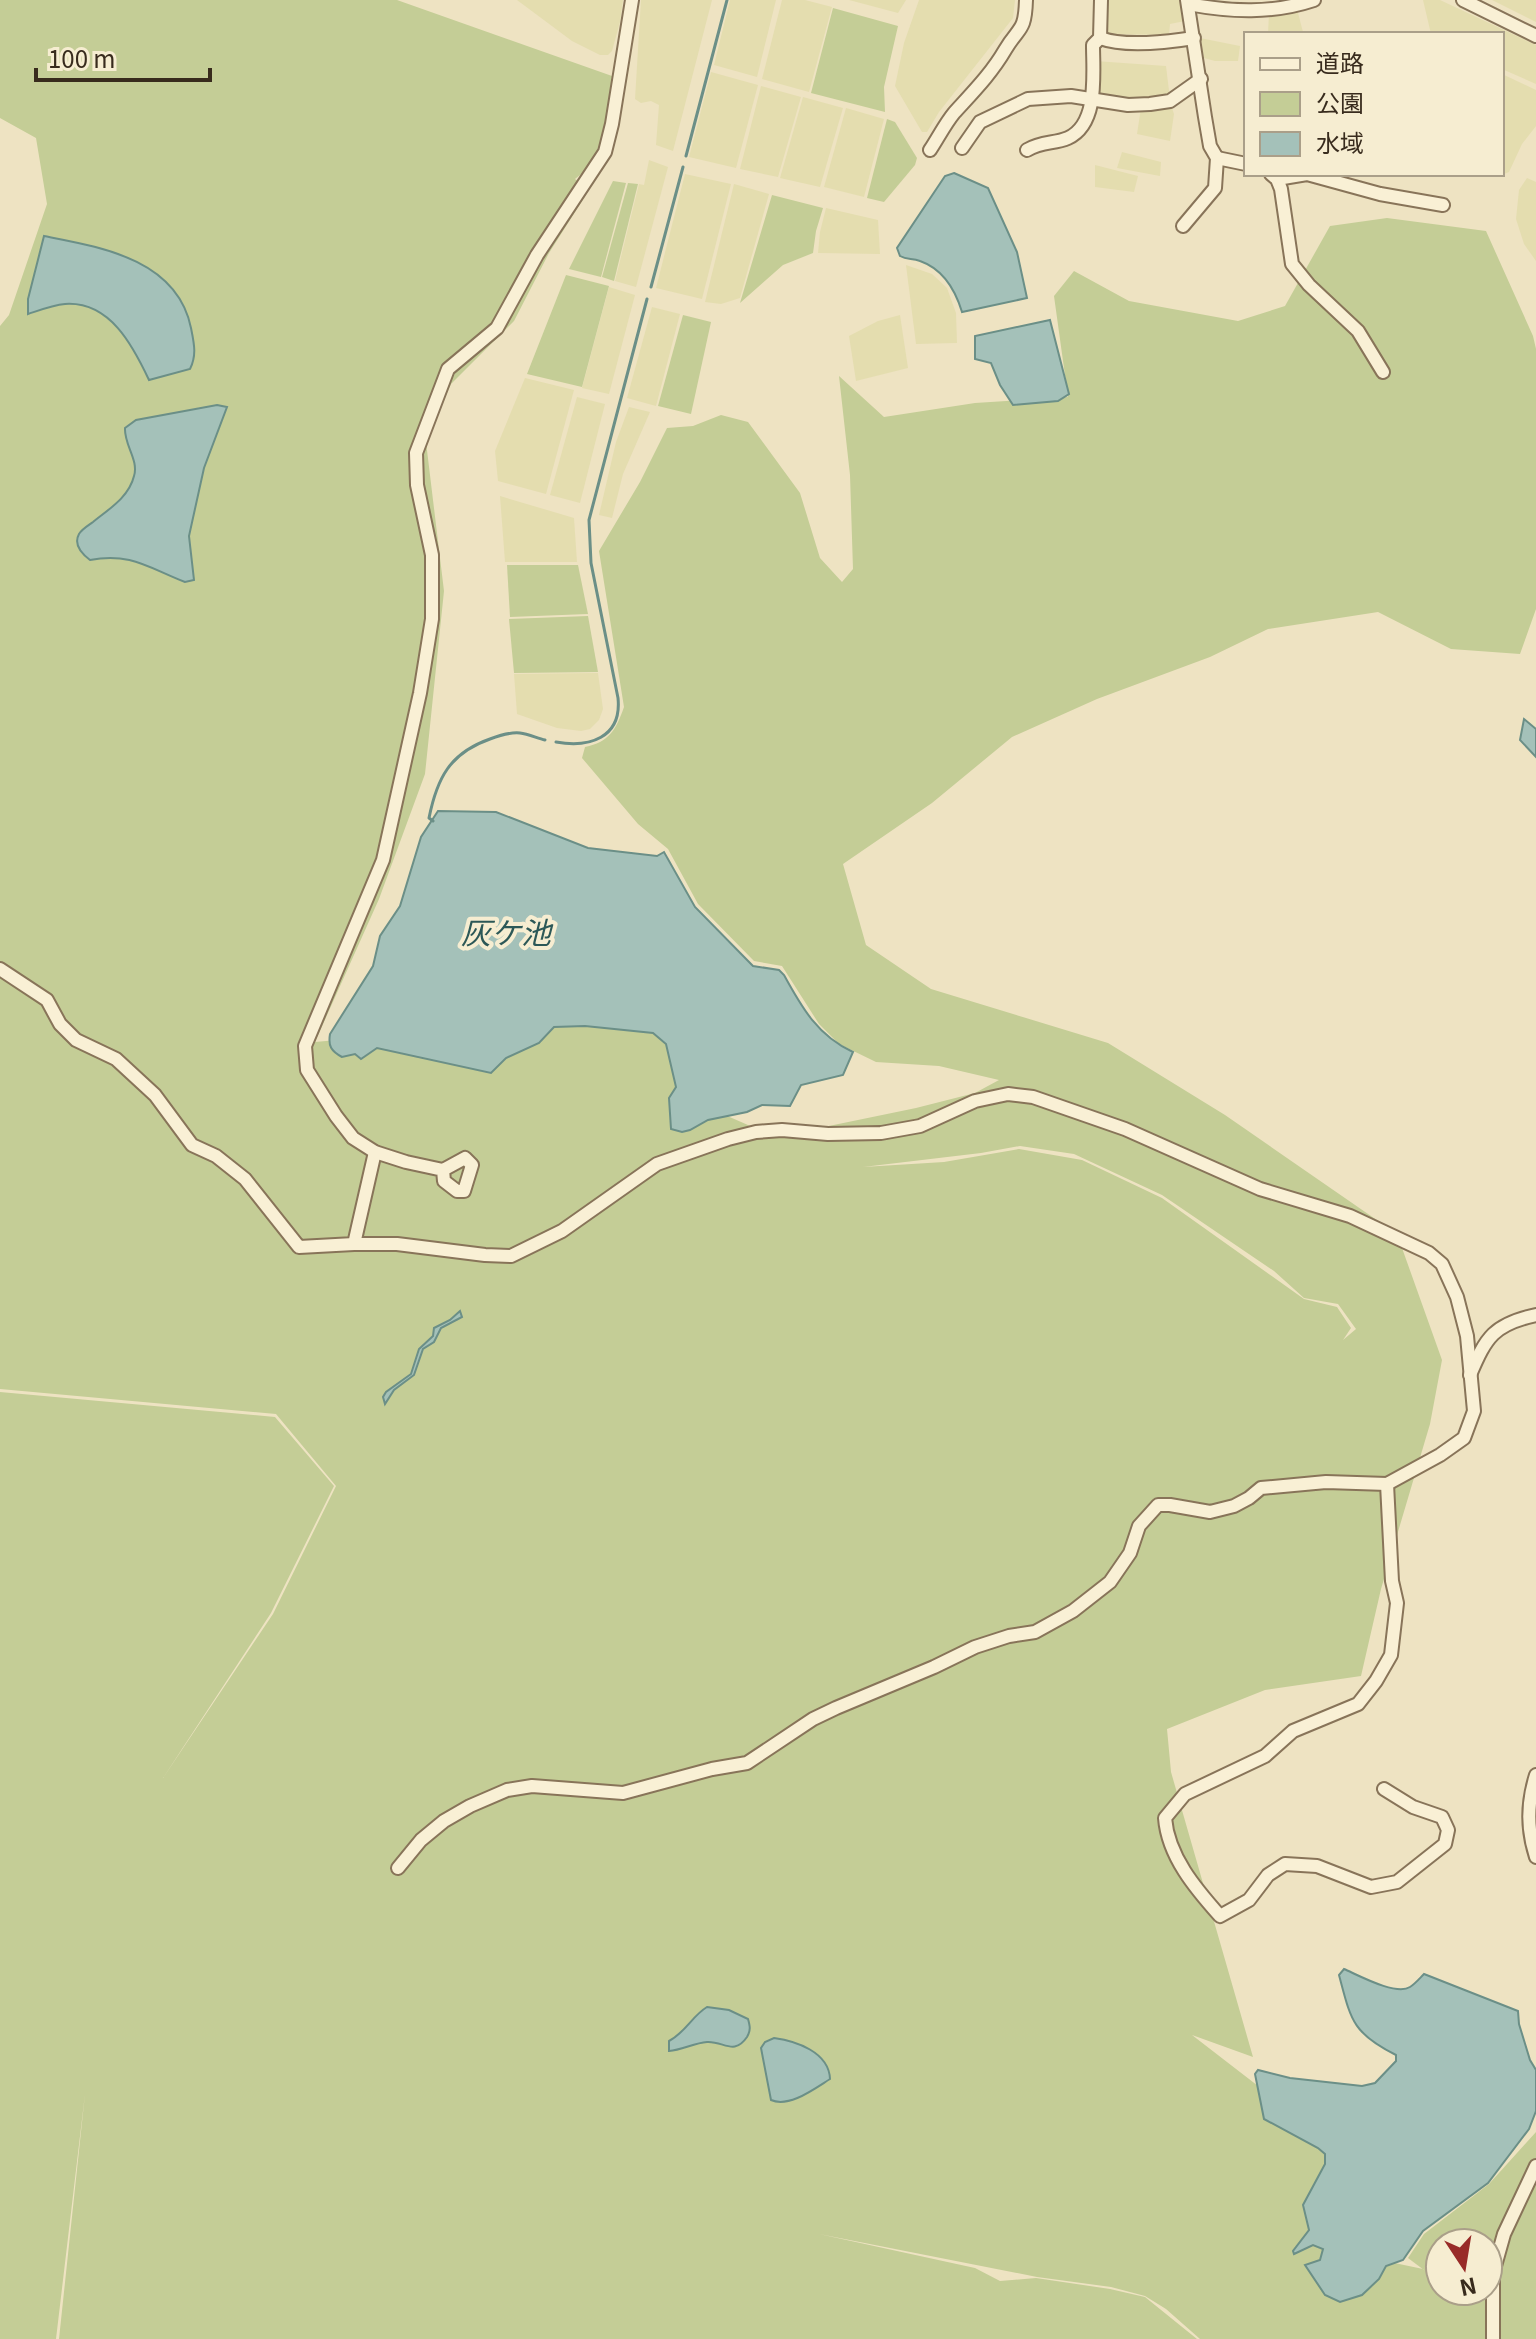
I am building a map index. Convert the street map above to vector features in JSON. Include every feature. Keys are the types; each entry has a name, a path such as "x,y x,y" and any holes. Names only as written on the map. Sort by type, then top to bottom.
{"street":[{"path":"443,1170 375,1152 353,1138 307,1070 305,1046 383,860 420,693 432,619 432,555 417,485 416,453 448,369 497,328 537,255 605,152 632,0"},
{"path":"930,150 952,115 995,68 1006,47 1019,34 1026,15 1026,0"},
{"path":"1027,150 1036,144 1070,137 1081,127 1094,99 1093,45 1100,38 1101,0"},
{"path":"1183,226 1215,188 1217,158 1210,146 1188,2 1220,10 1274,10 1314,0"},
{"path":"1463,0 1536,36"},
{"path":"1100,38 1167,42 1194,38"},
{"path":"962,148 980,122 1017,103 1047,96 1128,105 1170,101 1201,79"},
{"path":"1217,158 1244,164"},
{"path":"1274,176 1281,189 1292,264 1309,285 1358,331 1383,372"},
{"path":"1317,176 1380,194 1443,205"},
{"path":"0,969 47,1000 60,1024 76,1040 116,1059 155,1095 192,1145 216,1156 245,1179 299,1247 397,1244 511,1256 562,1231 657,1164 728,1139 782,1130 828,1134 881,1133 920,1126 975,1101 1008,1094 1033,1097 1125,1129 1260,1189 1350,1216 1429,1253 1442,1264 1457,1297 1467,1336 1474,1411 1464,1438 1387,1484 1288,1484 1261,1488 1234,1506 1210,1512 1158,1505 1139,1526 1130,1553 1110,1582 1073,1611 1035,1632 1009,1636 975,1647 836,1708 813,1719 747,1763 623,1793 532,1786 507,1790 444,1821 421,1840 398,1868"},
{"path":"354,1244 375,1152"},
{"path":"1469,1378 1483,1344 1510,1321 1536,1315"},
{"path":"1384,1789 1413,1807 1442,1817 1448,1830 1445,1844 1397,1882 1371,1887 1317,1866 1285,1864 1268,1875 1249,1900 1220,1916 1192,1884 1167,1835 1165,1818 1185,1794 1265,1756 1293,1731 1358,1704 1376,1681 1391,1655 1397,1603 1392,1581 1387,1484"},
{"path":"1536,1775 1529,1798 1529,1835 1536,1857"},
{"path":"1493,2339 1493,2273 1504,2234 1536,2166"}],"shaded area":[{"path":"517,0 623,0 612,51 608,55 600,55 572,41"},
{"path":"641,0 712,0 673,151 656,145 659,105 651,101 641,103 635,99"},
{"path":"730,0 776,0 757,77 714,65"},
{"path":"782,0 805,0 832,7 809,92 762,79"},
{"path":"849,0 906,0 898,13"},
{"path":"919,0 1015,0 1013,18 939,112 927,132 922,132 895,86 904,43"},
{"path":"1104,0 1181,0 1185,21 1170,24 1169,35 1106,34"},
{"path":"1423,0 1440,0 1536,45 1536,84 1504,70 1504,32 1431,32"},
{"path":"1492,0 1536,0 1536,22"},
{"path":"1297,9 1303,32 1268,32 1269,13"},
{"path":"1200,38 1240,46 1238,61 1204,58"},
{"path":"1095,61 1166,66 1170,99 1145,102 1097,95"},
{"path":"711,72 758,85 736,168 689,157"},
{"path":"1504,75 1536,90 1536,126 1522,144 1509,172 1504,174"},
{"path":"761,86 801,97 778,177 740,169"},
{"path":"803,97 843,108 820,187 780,178"},
{"path":"1171,105 1174,114 1170,141 1137,134 1141,108"},
{"path":"846,108 884,119 864,197 824,187"},
{"path":"1122,152 1161,162 1160,176 1117,168"},
{"path":"649,160 668,167 636,287 615,281 639,184 644,185"},
{"path":"1095,165 1138,176 1134,192 1095,187"},
{"path":"685,174 731,184 702,299 656,288"},
{"path":"1527,178 1536,182 1536,261 1524,244 1516,219 1519,190"},
{"path":"734,184 769,194 740,298 721,304 705,302"},
{"path":"826,208 878,220 880,254 818,253"},
{"path":"906,265 932,274 947,288 956,313 957,343 916,344"},
{"path":"609,287 635,295 609,394 582,388"},
{"path":"652,307 680,314 656,406 627,398"},
{"path":"900,315 908,368 856,381 849,336 878,321"},
{"path":"525,378 574,390 546,494 498,481 495,451"},
{"path":"577,397 605,404 580,503 550,495"},
{"path":"629,407 650,412 623,474 612,518 599,515 616,442"},
{"path":"500,496 574,518 577,562 505,562"},
{"path":"598,673 603,709 599,720 590,729 557,728 517,714 514,674"}],"green space":[{"path":"0,0 397,0 612,76 599,146 585,170 575,179 589,190 549,253 514,321 451,384 426,442 444,591 425,774 379,899 315,1042 547,1021 661,1026 693,1101 766,1133 824,1127 916,1108 975,1093 999,1080 939,1066 876,1062 839,1044 819,1024 782,966 754,961 698,904 668,849 638,824 582,758 585,747 600,742 610,734 624,707 599,551 640,482 667,428 693,426 721,415 748,422 800,493 820,558 842,582 853,569 850,475 839,376 884,417 975,403 1068,397 1054,296 1074,271 1129,301 1238,321 1285,306 1330,226 1387,218 1486,231 1536,349 1536,609 1520,654 1451,649 1378,612 1268,629 1210,657 1097,699 1012,737 932,803 843,864 866,945 931,989 1108,1043 1225,1115 1397,1234 1442,1360 1430,1424 1381,1589 1361,1676 1265,1690 1167,1729 1171,1772 1253,2057 1192,2035 1319,2133 1331,2165 1347,2253 1423,2269 1408,2258 1424,2234 1424,2307 1504,2307 1504,2227 1433,2227 1489,2184 1536,2132 1536,2339 1200,2339 1166,2309 1145,2296 1111,2287 1037,2277 819,2234 975,2268 1000,2281 1036,2278 1145,2297 1197,2339 59,2339 85,2094 56,2339 0,2339 0,1392 275,1417 334,1486 271,1613 163,1778 273,1614 336,1486 276,1414 0,1389 0,326 9,315 47,204 36,138 0,118","holes":["1020,1146 1074,1154 1162,1195 1274,1271 1304,1298 1338,1304 1356,1329 1343,1340 1351,1328 1337,1307 1304,1299 1162,1198 1082,1160 1019,1149 944,1162 863,1167"]},
{"path":"833,8 898,26 884,87 885,112 811,93"},
{"path":"887,119 895,122 917,158 915,165 884,202 867,198"},
{"path":"613,181 626,183 601,277 569,269"},
{"path":"628,183 638,184 614,281 602,277"},
{"path":"772,195 823,208 813,253 783,265 740,303"},
{"path":"566,275 609,286 582,387 527,374"},
{"path":"683,315 711,322 691,414 658,406"},
{"path":"507,565 578,565 588,614 510,617"},
{"path":"588,616 598,672 514,673 509,619"}],"water":[{"path":"954,173 988,188 1017,252 1027,298 962,312 956,295 942,275 917,260 900,256 897,248 945,176"},
{"path":"44,236 89,245 133,260 153,271 170,286 183,305 191,328 194,354 190,369 149,380 118,328 95,310 81,305 65,304 28,314 28,299"},
{"path":"1050,320 1069,394 1058,401 1013,405 991,363 975,359 975,336"},
{"path":"217,405 227,407 204,468 189,536 194,580 185,582 128,560 87,558 78,545 79,534 123,496 134,476 135,464 125,428 136,420"},
{"path":"1524,719 1536,729 1536,757 1520,740"},
{"name":"灰ケ池","path":"438,811 496,812 588,848 657,856 664,852 695,907 753,966 779,970 821,1029 853,1052 843,1075 801,1085 790,1106 762,1105 747,1112 708,1120 682,1132 671,1129 669,1098 676,1087 666,1044 653,1033 585,1026 554,1027 539,1043 506,1058 491,1073 377,1048 361,1059 355,1054 338,1055 330,1045 330,1034 373,966 380,936 400,906 421,837"},
{"path":"460,1311 462,1317 441,1328 434,1342 423,1349 414,1375 394,1390 385,1404 383,1397 386,1392 411,1374 419,1349 433,1336 434,1328"},
{"path":"1344,1969 1377,1984 1404,1989 1424,1974 1518,2011 1519,2024 1536,2070 1536,2111 1529,2129 1488,2183 1428,2227 1424,2227 1403,2260 1386,2266 1379,2279 1362,2295 1340,2302 1325,2295 1305,2265 1320,2260 1323,2249 1313,2245 1294,2254 1293,2251 1309,2230 1303,2205 1325,2164 1325,2154 1264,2119 1255,2074 1258,2070 1290,2078 1362,2086 1375,2083 1396,2061 1396,2055 1370,2040 1356,2024 1339,1975"},
{"path":"707,2007 729,2010 748,2019 749,2032 742,2043 733,2047 707,2042 669,2051 669,2041"},
{"path":"774,2038 801,2045 818,2055 830,2079 793,2100 771,2100 761,2048"}],"waterway":[{"path":"686,156 727,0"},
{"path":"651,287 683,167"},
{"path":"556,742 580,743 601,737 615,723 618,712 618,698 591,563 589,520 647,299"},
{"path":"433,821 429,818 441,779 465,752 490,739 509,734 545,740"}]}
